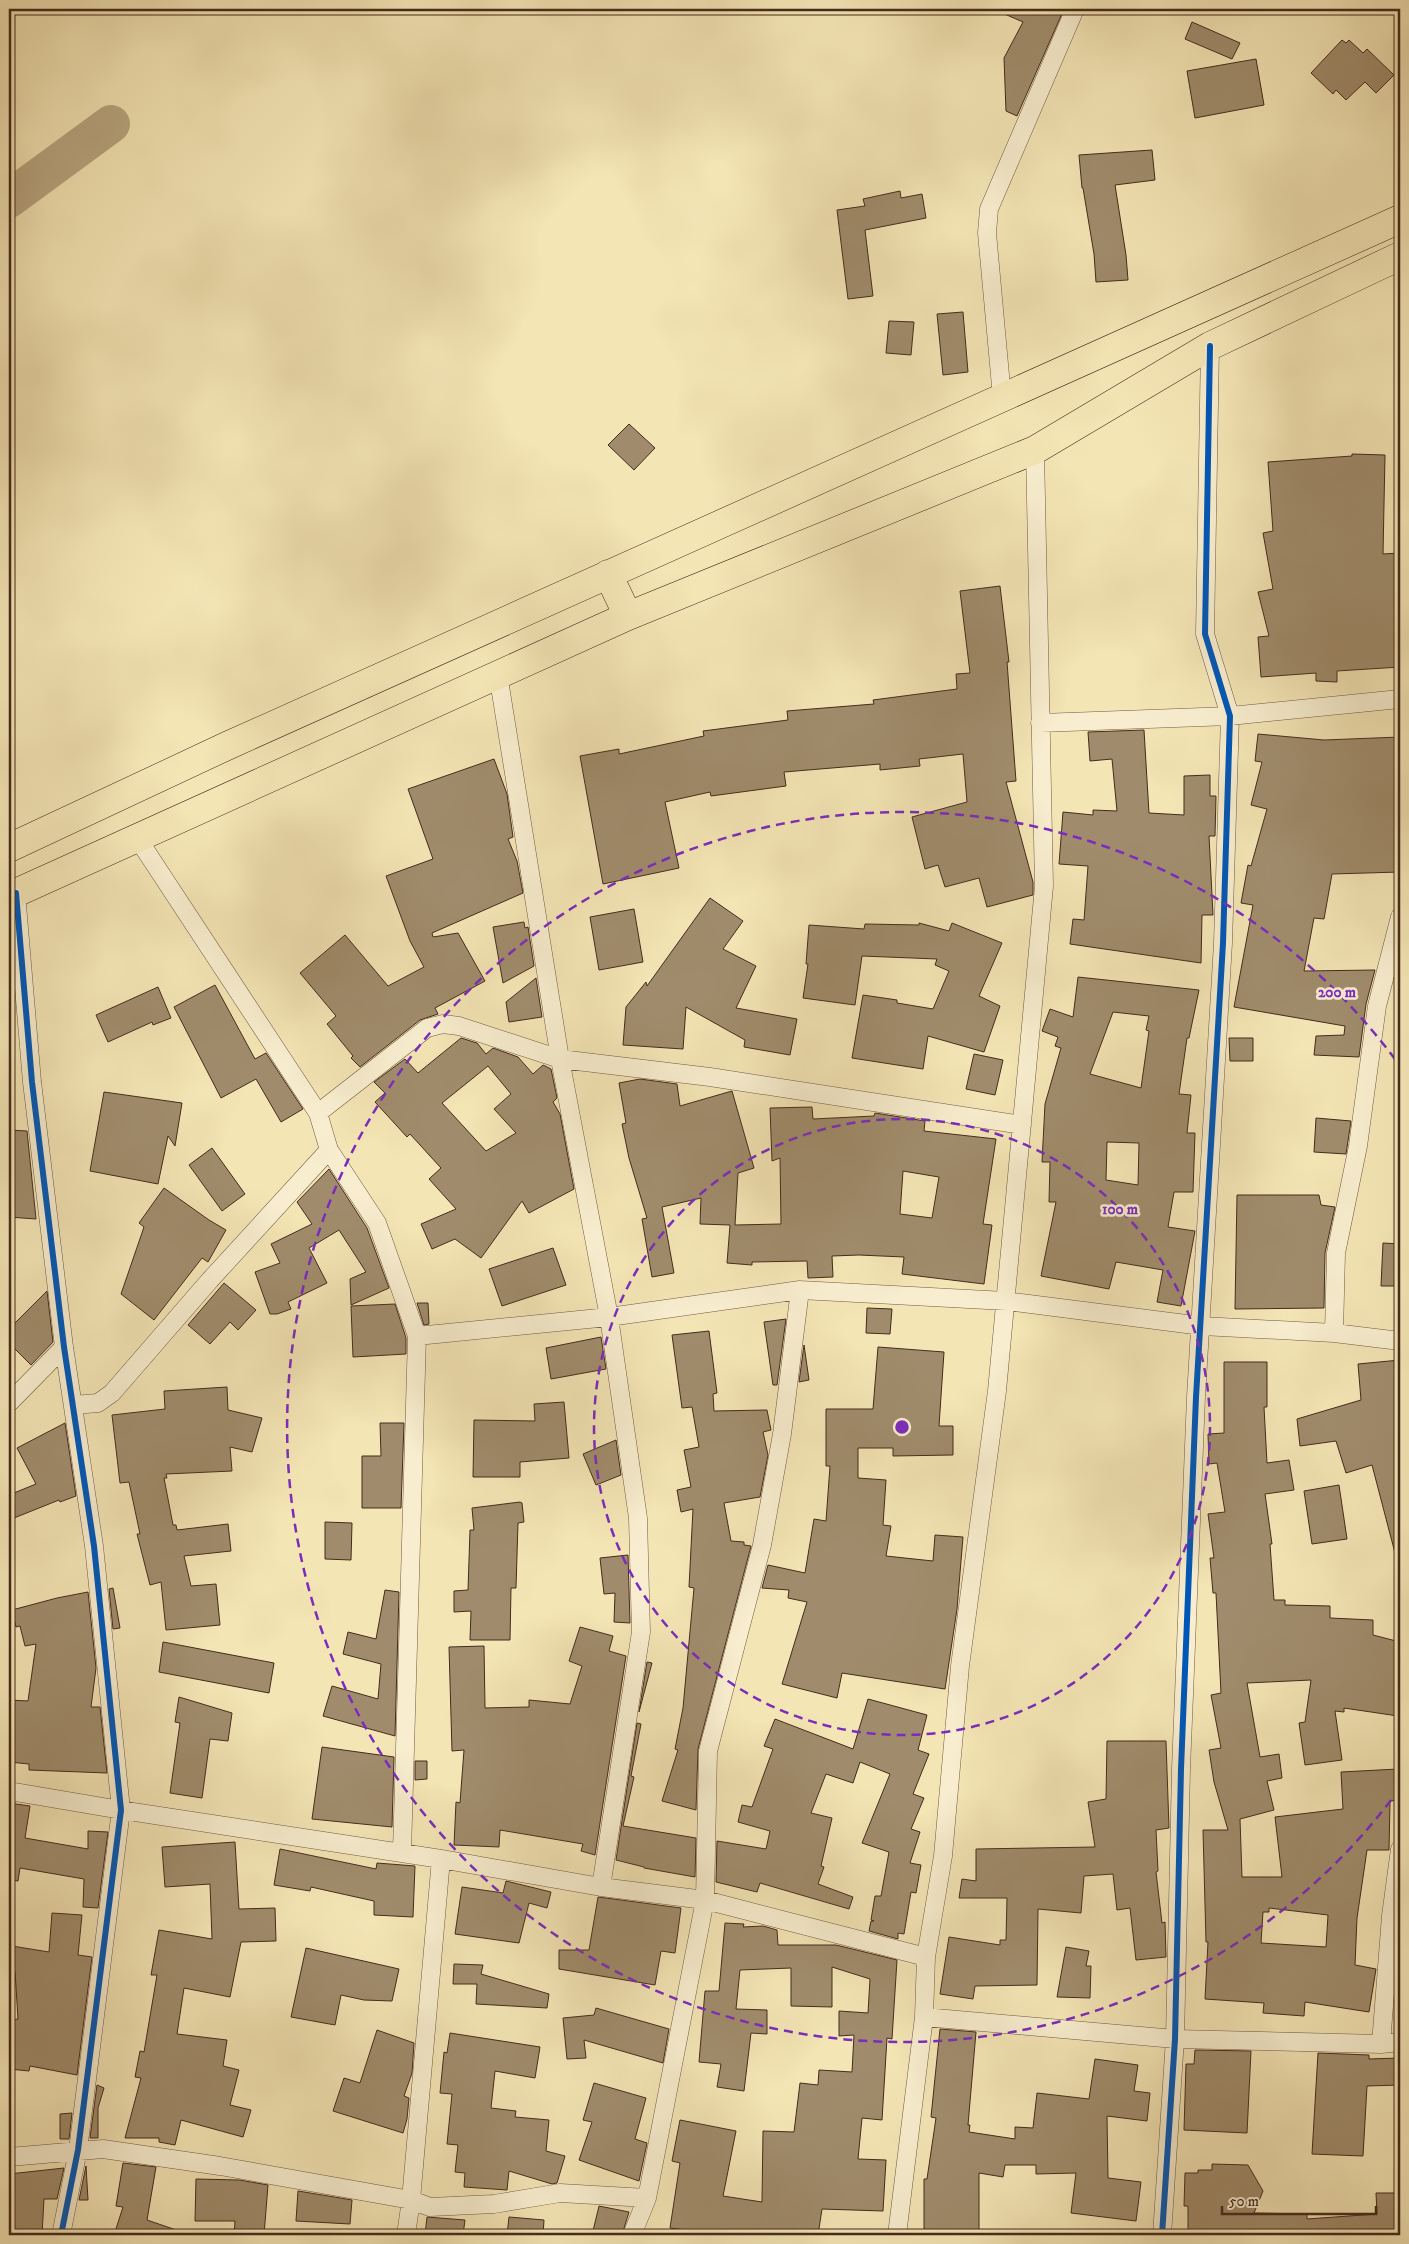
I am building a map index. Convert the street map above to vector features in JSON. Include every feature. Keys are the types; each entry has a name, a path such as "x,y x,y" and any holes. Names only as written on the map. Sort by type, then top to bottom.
{"highway":[{"path":"9,848 238,741 1400,220"},
{"path":"13,895 628,616 1035,450 1210,346 1400,256"},
{"path":"608,574 628,616"}],"street":[{"path":"1002,397 986,234 989,209 1075,9"},
{"path":"1162,2235 1175,2039 1181,1769 1196,1407 1223,943 1230,716 1205,634 1210,346"},
{"path":"897,2235 924,2017 926,1957 943,1856 960,1666 997,1391 1044,886 1035,450"},
{"path":"498,674 560,1058 609,1317 638,1518 640,1632 601,1887"},
{"path":"1040,723 1230,716 1400,699"},
{"path":"138,839 318,1113 329,1150 377,1223 417,1336 402,1852"},
{"path":"13,895 32,1082 64,1347 94,1546 121,1810 78,2150 61,2235"},
{"path":"1334,1333 1336,1253 1358,1146 1377,1006 1400,917"},
{"path":"318,1113 427,1028 444,1024 459,1026 560,1058 710,1077 1022,1125"},
{"path":"74,1406 98,1402 112,1393 210,1280 329,1150"},
{"path":"417,1336 609,1317 800,1290 1006,1301 1202,1326 1334,1333 1400,1341"},
{"path":"635,2235 646,2198 705,1900 708,1752 762,1544 782,1434 800,1290"},
{"path":"9,1403 64,1347"},
{"path":"9,1791 121,1810 402,1852 601,1887 705,1900 926,1957"},
{"path":"1381,2044 1391,1916 1400,1849"},
{"path":"406,2235 411,2200 441,1859"},
{"path":"924,2017 1175,2039 1381,2044 1400,2042"},
{"path":"9,2157 103,2148 220,2166 411,2200 430,2207 494,2204 560,2194 646,2198"}],"building":[{"path":"993,9 1064,9 1017,116 1006,111 1004,58 1023,22"},
{"path":"1192,22 1240,43 1232,59 1185,39"},
{"path":"1342,40 1346,43 1349,40 1363,53 1367,49 1394,75 1376,93 1365,82 1346,100 1336,90 1333,94 1311,73"},
{"path":"1256,59 1264,105 1195,118 1187,71"},
{"path":"1152,150 1155,180 1115,185 1128,280 1096,282 1094,254 1082,188 1079,155"},
{"path":"900,191 901,198 922,194 926,218 865,230 873,296 848,299 837,210 865,206 863,199"},
{"path":"963,312 968,372 943,375 937,314"},
{"path":"889,321 914,322 911,355 886,353"},
{"path":"629,424 655,448 634,470 608,445"},
{"path":"1352,454 1385,455 1383,554 1400,553 1400,667 1337,671 1337,682 1316,681 1316,673 1261,677 1258,637 1269,636 1258,592 1273,589 1263,533 1273,531 1268,462 1352,456"},
{"path":"1000,586 1009,662 1007,662 1016,781 1006,782 1033,882 1033,895 987,907 979,878 945,887 938,865 925,869 912,817 967,802 963,754 919,759 920,766 880,770 880,764 784,772 786,786 711,796 710,792 665,802 679,868 603,884 580,756 619,749 619,754 704,736 703,731 788,720 787,711 874,704 873,700 957,689 956,674 970,673 960,591"},
{"path":"1144,730 1149,813 1184,815 1184,776 1210,775 1210,796 1216,796 1215,836 1209,836 1213,915 1202,915 1201,963 1070,944 1073,919 1084,920 1088,866 1059,864 1063,812 1093,815 1093,810 1117,811 1112,759 1090,761 1088,732"},
{"path":"1258,734 1324,740 1400,737 1400,872 1332,874 1324,919 1314,918 1304,971 1375,970 1366,1004 1359,1057 1314,1055 1316,1036 1344,1035 1345,1026 1234,1007 1253,905 1241,903 1248,865 1251,866 1267,809 1251,805 1262,762 1255,761"},
{"path":"494,759 507,794 513,837 508,839 517,861 523,893 432,933 433,937 458,933 485,981 435,1008 438,1014 420,1020 360,1067 351,1058 353,1056 327,1024 336,1016 300,973 345,935 388,986 424,967 410,941 386,876 433,859 408,789"},
{"path":"710,898 743,921 723,949 756,966 736,1008 797,1019 790,1055 744,1047 745,1040 686,1007 683,1049 623,1045 626,1007 646,982 647,986"},
{"path":"634,909 643,962 599,970 590,917"},
{"path":"524,922 525,928 528,927 534,966 503,983 493,927"},
{"path":"919,923 949,931 952,923 1002,943 979,996 1000,1006 984,1052 928,1036 923,1069 852,1058 863,995 897,1000 897,1003 933,1009 949,971 935,965 937,959 862,956 855,1005 803,998 808,964 806,964 809,925 864,929 865,924 919,925"},
{"path":"1078,977 1199,990 1189,1038 1187,1038 1179,1094 1191,1095 1187,1133 1195,1133 1193,1192 1174,1192 1168,1227 1195,1231 1181,1306 1157,1302 1163,1270 1116,1262 1109,1289 1041,1276 1056,1202 1049,1202 1050,1162 1042,1162 1045,1104 1061,1048 1055,1046 1058,1037 1042,1031 1050,1009 1073,1017","holes":["1113,1012 1149,1016 1146,1030 1149,1031 1141,1088 1090,1074","1107,1142 1139,1143 1138,1185 1106,1180"]},
{"path":"536,978 542,1017 509,1022 506,1002"},
{"path":"215,985 255,1059 266,1053 303,1109 281,1122 256,1079 221,1098 174,1007"},
{"path":"158,987 171,1018 153,1025 152,1022 108,1042 96,1015"},
{"path":"461,1038 477,1043 486,1054 493,1048 518,1057 533,1074 543,1065 551,1069 557,1098 553,1102 560,1114 574,1189 529,1213 522,1201 481,1258 455,1239 432,1249 421,1224 456,1209 429,1179 441,1168 410,1134 407,1137 375,1102 385,1093 374,1082 405,1059 418,1073","holes":["488,1066 511,1094 494,1109 516,1133 486,1151 442,1103"]},
{"path":"1229,1038 1253,1038 1253,1061 1230,1061"},
{"path":"974,1054 1003,1060 995,1095 966,1089"},
{"path":"640,1079 677,1084 680,1106 732,1091 754,1168 738,1173 735,1225 781,1224 780,1158 772,1161 770,1108 812,1107 813,1119 874,1116 875,1113 925,1121 924,1131 996,1139 983,1224 992,1225 984,1284 902,1274 904,1257 832,1256 833,1277 808,1278 807,1261 752,1262 752,1265 727,1263 730,1225 700,1224 701,1198 662,1207 674,1273 652,1277 642,1219 647,1218 629,1158 622,1124 626,1123 619,1083","holes":["903,1171 939,1177 932,1218 900,1214"]},
{"path":"104,1092 182,1103 175,1146 168,1136 158,1184 90,1171"},
{"path":"1316,1118 1351,1121 1346,1154 1314,1152"},
{"path":"9,1130 27,1131 36,1219 9,1217"},
{"path":"212,1148 245,1194 222,1211 189,1165"},
{"path":"329,1169 367,1228 389,1288 351,1305 350,1279 366,1272 339,1230 309,1248 327,1283 288,1302 291,1309 277,1314 270,1314 255,1272 280,1263 271,1244 312,1224 297,1202"},
{"path":"164,1188 226,1230 208,1262 202,1258 154,1320 121,1294 144,1227 139,1223"},
{"path":"1237,1195 1319,1195 1321,1205 1335,1207 1325,1253 1324,1308 1235,1309"},
{"path":"1383,1243 1400,1244 1400,1286 1381,1286"},
{"path":"553,1248 566,1285 502,1306 489,1269"},
{"path":"224,1283 256,1310 238,1330 230,1322 210,1344 188,1325"},
{"path":"47,1291 53,1342 31,1365 9,1343 9,1329"},
{"path":"417,1303 428,1303 429,1324 424,1325"},
{"path":"395,1304 406,1338 406,1354 353,1357 351,1306"},
{"path":"867,1308 892,1309 890,1334 866,1333"},
{"path":"786,1319 777,1385 773,1385 764,1322"},
{"path":"709,1331 717,1393 713,1394 714,1411 767,1410 771,1430 763,1432 768,1455 760,1497 724,1503 731,1541 744,1542 744,1545 751,1546 698,1749 696,1810 662,1801 678,1750 675,1749 683,1708 694,1588 689,1587 693,1509 681,1512 677,1490 691,1487 684,1450 699,1447 692,1407 682,1408 672,1335"},
{"path":"601,1337 606,1369 551,1379 546,1348"},
{"path":"804,1345 809,1380 799,1382"},
{"path":"878,1347 944,1352 939,1426 953,1426 953,1455 893,1456 893,1448 858,1448 858,1478 886,1480 883,1525 891,1526 886,1556 933,1561 935,1535 963,1537 957,1609 945,1689 842,1673 837,1698 782,1684 807,1602 788,1598 789,1590 762,1588 768,1565 805,1573 814,1519 826,1521 830,1466 826,1466 826,1409 873,1409"},
{"path":"1400,1360 1400,1552 1395,1553 1372,1465 1346,1473 1336,1441 1300,1446 1297,1419 1361,1400 1358,1364"},
{"path":"1224,1362 1267,1362 1267,1407 1264,1407 1267,1463 1289,1460 1294,1490 1265,1494 1272,1544 1270,1544 1274,1600 1285,1600 1285,1605 1330,1606 1330,1618 1373,1620 1373,1635 1400,1642 1400,1701 1398,1716 1344,1708 1344,1712 1335,1711 1342,1760 1305,1765 1299,1723 1305,1722 1311,1680 1247,1683 1260,1757 1279,1754 1282,1778 1267,1781 1274,1810 1240,1819 1242,1877 1282,1877 1275,1817 1343,1809 1341,1772 1398,1769 1399,1800 1390,1801 1389,1850 1367,1850 1357,1918 1355,1965 1376,1969 1369,2012 1305,2002 1304,2016 1263,2013 1264,2003 1205,1999 1208,1942 1206,1942 1203,1830 1228,1830 1214,1782 1209,1750 1221,1748 1211,1695 1221,1693 1216,1593 1213,1593 1210,1558 1214,1558 1208,1514 1225,1512 1217,1463 1209,1464 1208,1434 1224,1433","holes":["1269,1908 1328,1915 1326,1947 1261,1943 1263,1912 1269,1912"]},
{"path":"227,1387 228,1410 262,1418 252,1452 230,1447 232,1471 166,1474 167,1478 164,1478 173,1525 176,1525 177,1530 228,1524 231,1551 184,1556 191,1586 216,1584 220,1625 166,1630 161,1582 150,1585 137,1534 140,1534 129,1482 120,1483 112,1415 165,1409 164,1391"},
{"path":"564,1402 569,1458 520,1462 520,1477 473,1477 474,1420 535,1421 534,1404"},
{"path":"65,1423 76,1496 60,1502 59,1500 9,1520 9,1495 36,1484 17,1448"},
{"path":"380,1423 404,1423 401,1508 362,1508 362,1456 381,1456"},
{"path":"616,1440 621,1475 596,1485 583,1454"},
{"path":"1339,1485 1347,1539 1312,1544 1304,1491"},
{"path":"522,1503 524,1522 518,1523 516,1588 511,1588 510,1640 470,1640 471,1611 454,1612 454,1591 468,1590 470,1530 474,1530 472,1508"},
{"path":"325,1522 352,1523 351,1560 325,1559"},
{"path":"628,1555 630,1623 614,1622 615,1593 604,1594 600,1558"},
{"path":"113,1588 120,1628 113,1629 109,1589"},
{"path":"385,1590 399,1592 395,1736 323,1716 332,1686 378,1699 381,1664 343,1654 348,1632 376,1639"},
{"path":"88,1592 96,1668 91,1707 100,1707 107,1773 29,1770 29,1764 9,1762 9,1700 28,1701 36,1644 25,1646 20,1626 16,1627 12,1610"},
{"path":"580,1627 613,1636 609,1651 626,1656 595,1855 581,1851 583,1844 500,1830 499,1847 454,1845 456,1802 460,1803 464,1750 452,1751 449,1647 484,1646 485,1708 529,1707 529,1700 570,1704 582,1666 569,1661"},
{"path":"163,1642 274,1663 269,1693 159,1672"},
{"path":"647,1662 652,1663 639,1712"},
{"path":"179,1697 232,1713 228,1741 210,1739 202,1798 170,1793 180,1723 175,1722"},
{"path":"868,1699 927,1715 918,1750 929,1754 913,1794 924,1798 911,1829 920,1832 910,1863 921,1865 916,1893 911,1892 904,1934 898,1933 898,1939 869,1931 871,1921 874,1921 871,1920 875,1896 881,1896 889,1852 862,1843 890,1774 860,1762 853,1783 826,1774 811,1813 832,1818 821,1866 824,1867 818,1884 853,1897 849,1909 760,1883 757,1892 716,1882 717,1841 766,1849 770,1831 738,1822 742,1805 752,1807 773,1749 764,1746 775,1719 853,1749"},
{"path":"637,1723 641,1724 631,1776 634,1777 623,1826 696,1838 695,1877 644,1868 616,1860"},
{"path":"1107,1741 1166,1741 1169,1828 1156,1830 1158,1871 1156,1872 1162,1923 1165,1922 1166,1957 1136,1960 1130,1908 1117,1910 1113,1874 1084,1876 1081,1913 1038,1909 1037,1985 975,1986 973,1999 940,1994 949,1937 1000,1945 1000,1940 1006,1940 1007,1898 959,1898 962,1879 976,1881 976,1849 1095,1847 1088,1802 1106,1799"},
{"path":"322,1747 394,1757 392,1827 312,1819"},
{"path":"415,1761 427,1761 427,1779 415,1780"},
{"path":"9,1803 30,1806 25,1838 88,1849 88,1831 108,1832 98,1908 83,1907 84,1879 20,1868 18,1881 9,1880"},
{"path":"235,1842 239,1909 275,1908 276,1941 241,1942 230,1997 184,1988 177,2034 227,2040 223,2066 239,2070 230,2105 251,2110 243,2137 181,2120 175,2145 159,2142 159,2138 125,2138 141,2078 135,2077 140,2051 144,2052 157,1975 151,1975 159,1930 212,1939 210,1884 165,1887 162,1847"},
{"path":"280,1849 376,1869 377,1863 415,1866 413,1917 374,1915 374,1901 311,1887 310,1891 274,1885"},
{"path":"506,1881 551,1892 547,1908 529,1903 519,1943 455,1934 462,1887 503,1893"},
{"path":"598,1897 681,1908 675,1953 661,1951 655,1985 559,1969 559,1950 589,1950"},
{"path":"52,1913 82,1915 78,1955 92,1957 77,2075 30,2066 29,2071 9,2069 9,2020 18,2019 15,1971 9,1970 12,1946 49,1952"},
{"path":"725,1923 744,1924 743,1927 763,1926 777,1930 778,1945 836,1945 897,1960 892,2039 887,2038 882,2120 862,2118 858,2159 886,2160 883,2211 822,2209 818,2235 723,2235 670,2228 680,2163 672,2161 680,2120 736,2131 723,2196 762,2202 763,2131 794,2132 800,2083 818,2085 819,2070 852,2072 854,2035 839,2036 839,2011 868,2013 870,1979 832,1967 832,2007 791,2006 791,1968 740,1970 736,2009 767,2010 767,2034 751,2033 744,2091 717,2087 721,2064 699,2062 705,1991 719,1991"},
{"path":"1066,1947 1089,1951 1086,1966 1091,1966 1090,1998 1057,1997"},
{"path":"306,1948 399,1969 392,2001 364,2000 341,1995 335,2025 291,2017"},
{"path":"454,1964 483,1965 481,1974 549,1994 547,2008 476,2004 477,1984 453,1984"},
{"path":"596,2008 669,2029 663,2063 584,2040 586,2058 567,2059 563,2018 594,2015"},
{"path":"940,2029 976,2032 969,2132 1015,2139 1015,2127 1033,2128 1037,2093 1089,2099 1095,2059 1138,2065 1134,2091 1150,2093 1147,2121 1107,2116 1108,2178 1141,2182 1136,2221 1071,2213 1076,2173 1036,2174 1036,2165 1005,2165 1003,2177 979,2173 979,2235 924,2235 924,2179 927,2179 936,2118 931,2117"},
{"path":"377,2030 414,2043 412,2073 404,2096 409,2098 407,2119 403,2133 333,2111 344,2078 360,2083"},
{"path":"450,2033 540,2047 535,2078 495,2071 491,2108 516,2111 515,2117 549,2120 546,2151 565,2156 557,2183 552,2184 509,2171 507,2190 464,2187 465,2173 455,2172 458,2145 447,2144 452,2094 440,2093 444,2052 447,2053"},
{"path":"1195,2050 1251,2051 1247,2133 1184,2130 1186,2064 1194,2064"},
{"path":"1318,2053 1369,2055 1369,2059 1400,2058 1400,2085 1367,2086 1363,2156 1312,2154"},
{"path":"594,2083 646,2098 635,2139 647,2143 639,2181 579,2160 592,2122 583,2120"},
{"path":"97,2085 104,2088 98,2108 98,2138 90,2138"},
{"path":"72,2113 69,2139 60,2139 60,2114"},
{"path":"123,2163 156,2167 147,2220 185,2233 185,2235 114,2235 123,2207 116,2206"},
{"path":"1212,2164 1248,2165 1263,2191 1254,2213 1307,2214 1307,2219 1377,2214 1376,2193 1400,2193 1400,2235 1188,2235 1188,2206 1184,2206 1185,2173 1198,2173 1198,2170 1212,2170"},
{"path":"86,2166 88,2200 79,2200"},
{"path":"64,2168 57,2199 44,2199 42,2235 9,2234 9,2174"},
{"path":"196,2179 239,2180 268,2185 264,2235 234,2235 235,2221 195,2221"},
{"path":"298,2191 352,2200 350,2224 296,2221"},
{"path":"599,2206 629,2212 622,2235 592,2235"},
{"path":"427,2217 465,2220 463,2235 425,2235"},
{"path":"509,2217 544,2220 543,2235 507,2235"}],"waterway":[{"path":"9,199 111,124"}],"cycle path":[{"path":"1162,2235 1175,2039 1181,1769 1196,1397 1223,943 1230,716 1205,634 1210,346"},
{"path":"16,893 32,1082 64,1347 94,1546 121,1810 78,2150 61,2235"}]}
